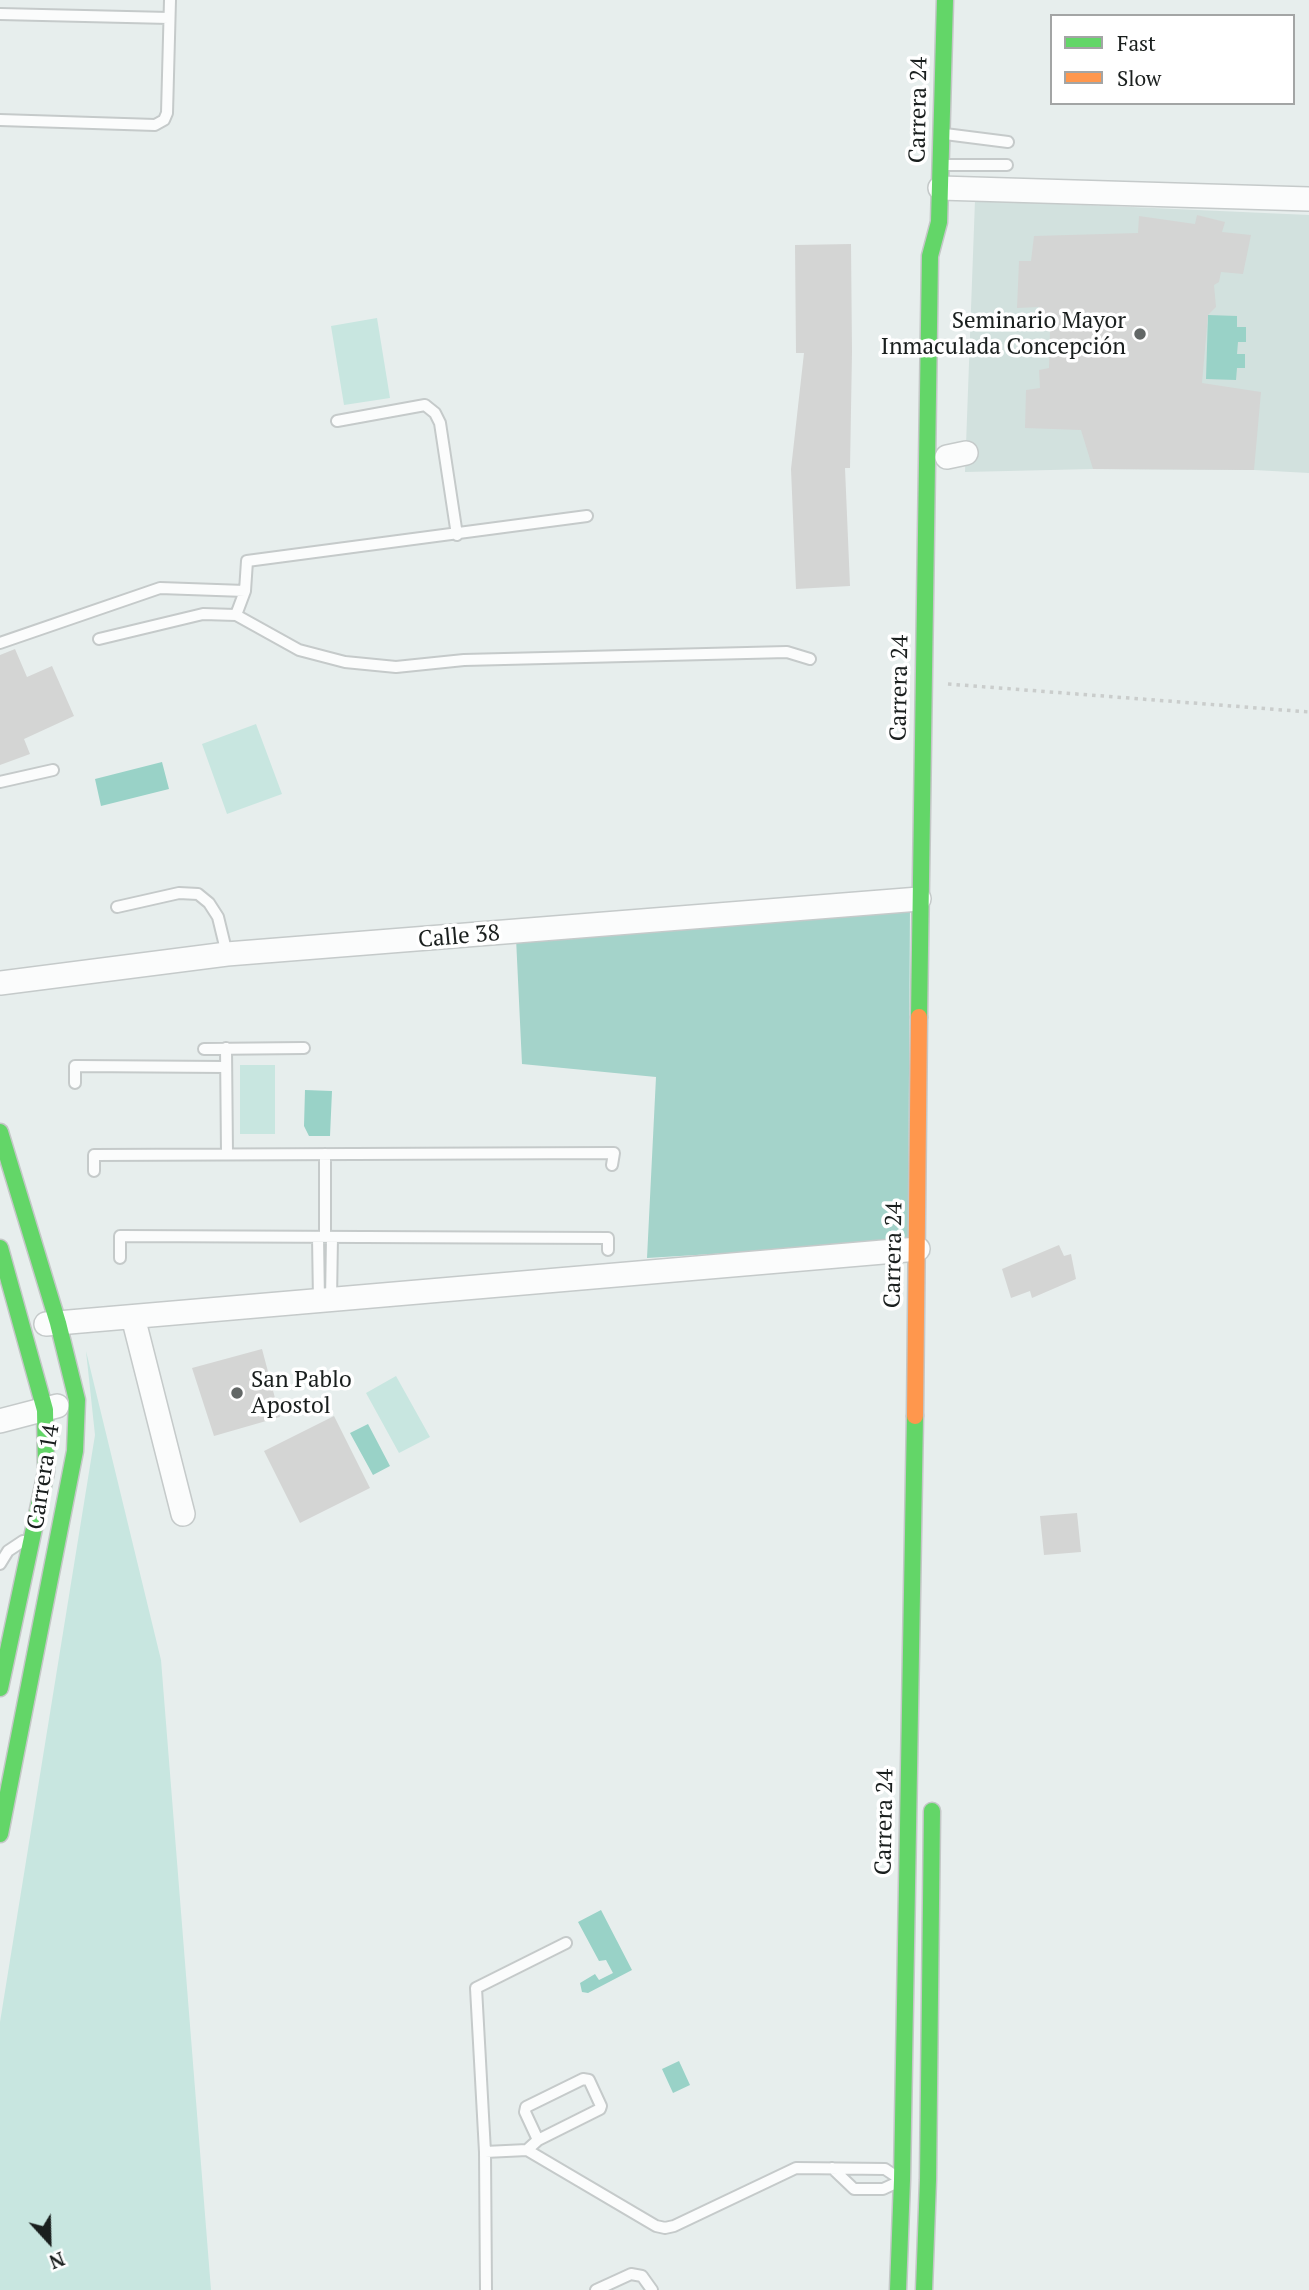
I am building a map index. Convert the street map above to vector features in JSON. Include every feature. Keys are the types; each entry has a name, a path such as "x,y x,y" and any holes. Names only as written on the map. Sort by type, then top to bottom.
{"main road":[{"name":"Carrera 24","path":"898,2290 928,1248 919,899 947,456 930,256 939,222 945,0"},
{"name":"Carrera 24","path":"939,222 948,256"},
{"name":"Carrera 14","path":"0,1132 58,1323 77,1400 75,1451 1,1825"},
{"name":"Carrera 14","path":"0,1248 45,1410 46,1472 1,1679"},
{"name":"Carrera 24","path":"925,2290 933,1790"},
{"path":"902,2180 928,2180"}],"street":[{"path":"940,177 1309,199"},
{"name":"Calle 38","path":"0,983 227,954 919,899"},
{"path":"23,1326 928,1248"},
{"path":"133,1317 183,1514"},
{"path":"0,1421 77,1400"}],"lane":[{"path":"7,0 3,14 169,18"},
{"path":"0,120 155,125 164,120 167,113 170,0"},
{"path":"941,133 1008,142"},
{"path":"940,177 1007,165"},
{"path":"337,421 425,405 435,412 440,424 457,535"},
{"path":"236,615 244,591 247,561 587,516"},
{"path":"0,643 160,588 244,591"},
{"path":"99,639 202,614 236,615 299,650 345,662 396,667 464,660 787,652 810,659"},
{"path":"0,782 53,770"},
{"path":"117,907 179,893 198,894 209,902 218,918 227,954"},
{"path":"204,1048 304,1048"},
{"path":"226,1048 227,1154"},
{"path":"75,1083 75,1066 226,1067"},
{"path":"94,1171 94,1155 614,1153 612,1165"},
{"path":"325,1154 325,1301"},
{"path":"120,1258 120,1236 608,1238 608,1250"},
{"path":"0,1564 8,1551 32,1537"},
{"path":"486,2290 485,2152 476,1988 566,1943"},
{"path":"527,2150 538,2140 600,2109 589,2080 583,2079 526,2107 525,2112 538,2140"},
{"path":"485,2152 527,2150 656,2226 665,2228 796,2168 885,2169 902,2180"},
{"path":"832,2168 854,2189 883,2189 902,2180"},
{"path":"596,2290 631,2274 642,2276 652,2290"}],"path":[{"path":"944,684 1309,712"}],"shaded area":[{"name":"Seminario Mayor Inmaculada Concepción","path":"975,200 1309,215 1309,473 1093,469 965,472"},
{"path":"1208,315 1237,316 1237,327 1246,327 1246,342 1238,342 1237,354 1245,354 1245,368 1237,368 1236,380 1206,379"},
{"path":"377,318 390,398 344,405 331,326"},
{"path":"256,724 282,794 227,814 202,744"},
{"path":"162,762 169,789 101,806 95,779"},
{"path":"910,906 908,1242 647,1258 656,1077 522,1064 516,938"},
{"path":"240,1065 275,1065 275,1134 240,1134"},
{"path":"305,1090 332,1091 330,1136 309,1136 304,1126"},
{"path":"86,1351 161,1660 211,2290 0,2290 0,2022 95,1435"},
{"path":"396,1376 430,1437 399,1453 366,1393"},
{"path":"368,1424 390,1466 373,1475 350,1433"},
{"path":"601,1910 632,1970 588,1993 582,1992 580,1983 595,1974 599,1980 613,1973 606,1960 599,1961 578,1922"},
{"path":"679,2061 690,2085 673,2093 662,2069"}],"building":[{"name":"Seminario Mayor Inmaculada Concepción","path":"1197,215 1225,222 1222,232 1251,235 1243,274 1221,272 1219,282 1214,285 1216,307 1208,315 1202,383 1261,392 1254,470 1093,469 1081,430 1025,428 1026,390 1040,388 1039,370 1049,368 1050,330 1040,329 1039,307 1017,308 1019,261 1031,261 1034,236 1138,233 1139,216 1195,224"},
{"path":"851,244 850,468 845,468 850,586 796,589 791,469 804,353 796,353 795,245"},
{"path":"15,649 27,677 52,666 74,716 24,739 30,754 0,765 0,655"},
{"path":"1059,1245 1064,1256 1071,1254 1076,1279 1032,1298 1030,1291 1011,1298 1002,1269"},
{"name":"San Pablo Apostol","path":"262,1349 280,1417 214,1436 192,1368"},
{"path":"334,1416 370,1488 300,1523 264,1451"},
{"path":"1077,1513 1081,1552 1044,1555 1040,1516"}],"traffic: fast":[{"path":"919,1017 930,256 939,222 945,0"},
{"path":"0,1132 58,1323 77,1400 75,1451 0,1834"},
{"path":"0,1248 45,1410 46,1472 0,1688"},
{"path":"898,2290 915,1416"},
{"path":"924,2290 928,2180 932,1811"}],"traffic: slow":[{"path":"915,1416 919,1017"}],"place":[{"name":"Seminario Mayor Inmaculada Concepción","path":"1140,334"},
{"name":"San Pablo Apostol","path":"237,1393"}]}
